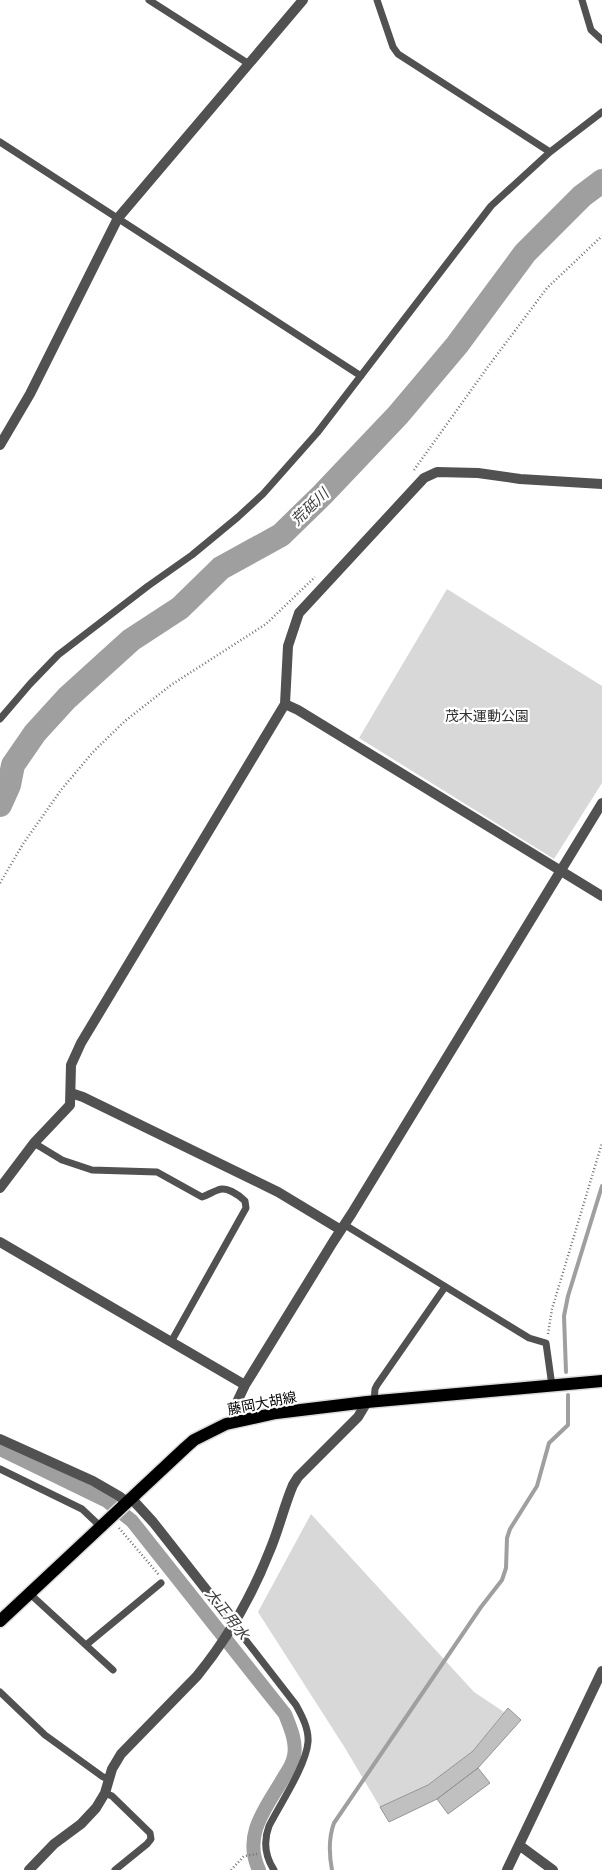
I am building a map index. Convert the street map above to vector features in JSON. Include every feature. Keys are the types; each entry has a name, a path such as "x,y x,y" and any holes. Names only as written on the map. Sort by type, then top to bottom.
{"main road":[{"name":"藤岡大胡線","path":"0,1621 194,1440 217,1428 239,1420 276,1413 370,1402 602,1381"}],"street":[{"path":"0,445 30,394 118,218 303,0"},
{"path":"0,1188 34,1143 70,1104 71,1065 81,1043 285,704 288,646 299,613 424,478 437,472 478,473 520,479 602,484"},
{"path":"285,704 298,710 602,896"},
{"path":"239,1420 238,1400 245,1385 602,803"},
{"path":"71,1093 92,1101 278,1192 343,1228"},
{"path":"0,1242 245,1385"},
{"path":"29,1870 54,1844 88,1817 96,1808 105,1792 108,1778 121,1754 197,1676 219,1647 232,1627 269,1552 293,1485 298,1477 358,1417 370,1402"},
{"path":"0,1438 93,1481 119,1496 153,1522 232,1627"},
{"path":"507,1870 601,1675"},
{"path":"519,1846 553,1870"}],"lane":[{"path":"149,0 249,64"},
{"path":"377,0 393,47 398,54 550,152"},
{"path":"582,0 591,30 602,40"},
{"path":"0,719 30,684 58,656 140,592 192,555 238,517 285,470 362,376 491,206 550,152 602,112"},
{"path":"0,142 362,376"},
{"path":"34,1143 51,1154 80,1167 92,1170 157,1172 202,1197 221,1189 228,1190 245,1200 246,1208 171,1342"},
{"path":"343,1228 445,1286 529,1338 546,1343 552,1386"},
{"path":"370,1402 374,1389 445,1286"},
{"path":"0,1468 107,1520"},
{"path":"86,1644 161,1583"},
{"path":"29,1593 113,1670"},
{"path":"232,1627 296,1705 307,1731 308,1742 299,1770 265,1836 266,1852 274,1870"},
{"path":"0,1692 46,1735 108,1778"},
{"path":"105,1792 112,1796 150,1833 151,1839 115,1870"}],"path":[{"path":"413,472 547,288 602,236"},
{"path":"0,883 23,844 61,790 93,752 125,721 171,685 266,624 316,576"},
{"path":"546,1343 552,1309 602,1143"},
{"path":"107,1520 157,1572 162,1578 161,1583"},
{"path":"230,1870 244,1856 262,1853"}],"green space":[{"name":"茂木運動公園","path":"447,589 602,686 602,783 554,859 359,738"},
{"path":"311,1514 474,1692 504,1712 473,1751 428,1785 380,1807 345,1748 258,1612"}],"building":[{"path":"508,1708 521,1720 478,1768 437,1799 389,1822 380,1807 428,1785 473,1751"},
{"path":"478,1768 490,1783 448,1814 437,1799"}],"waterway":[{"name":"荒砥川","path":"0,805 9,785 13,765 35,733 67,698 131,640 180,608 221,568 281,535 398,415 457,345 525,253 582,196 602,181"},
{"path":"566,1372 564,1316 568,1296 602,1186"},
{"path":"332,1870 330,1846 334,1823 481,1607 502,1580 506,1568 507,1538 510,1529 537,1486 549,1443 568,1425 568,1395"},
{"name":"大正用水","path":"0,1449 107,1501 132,1521 285,1714 294,1740 295,1751 289,1770 264,1810 255,1833 253,1844 254,1857 259,1870"}]}
